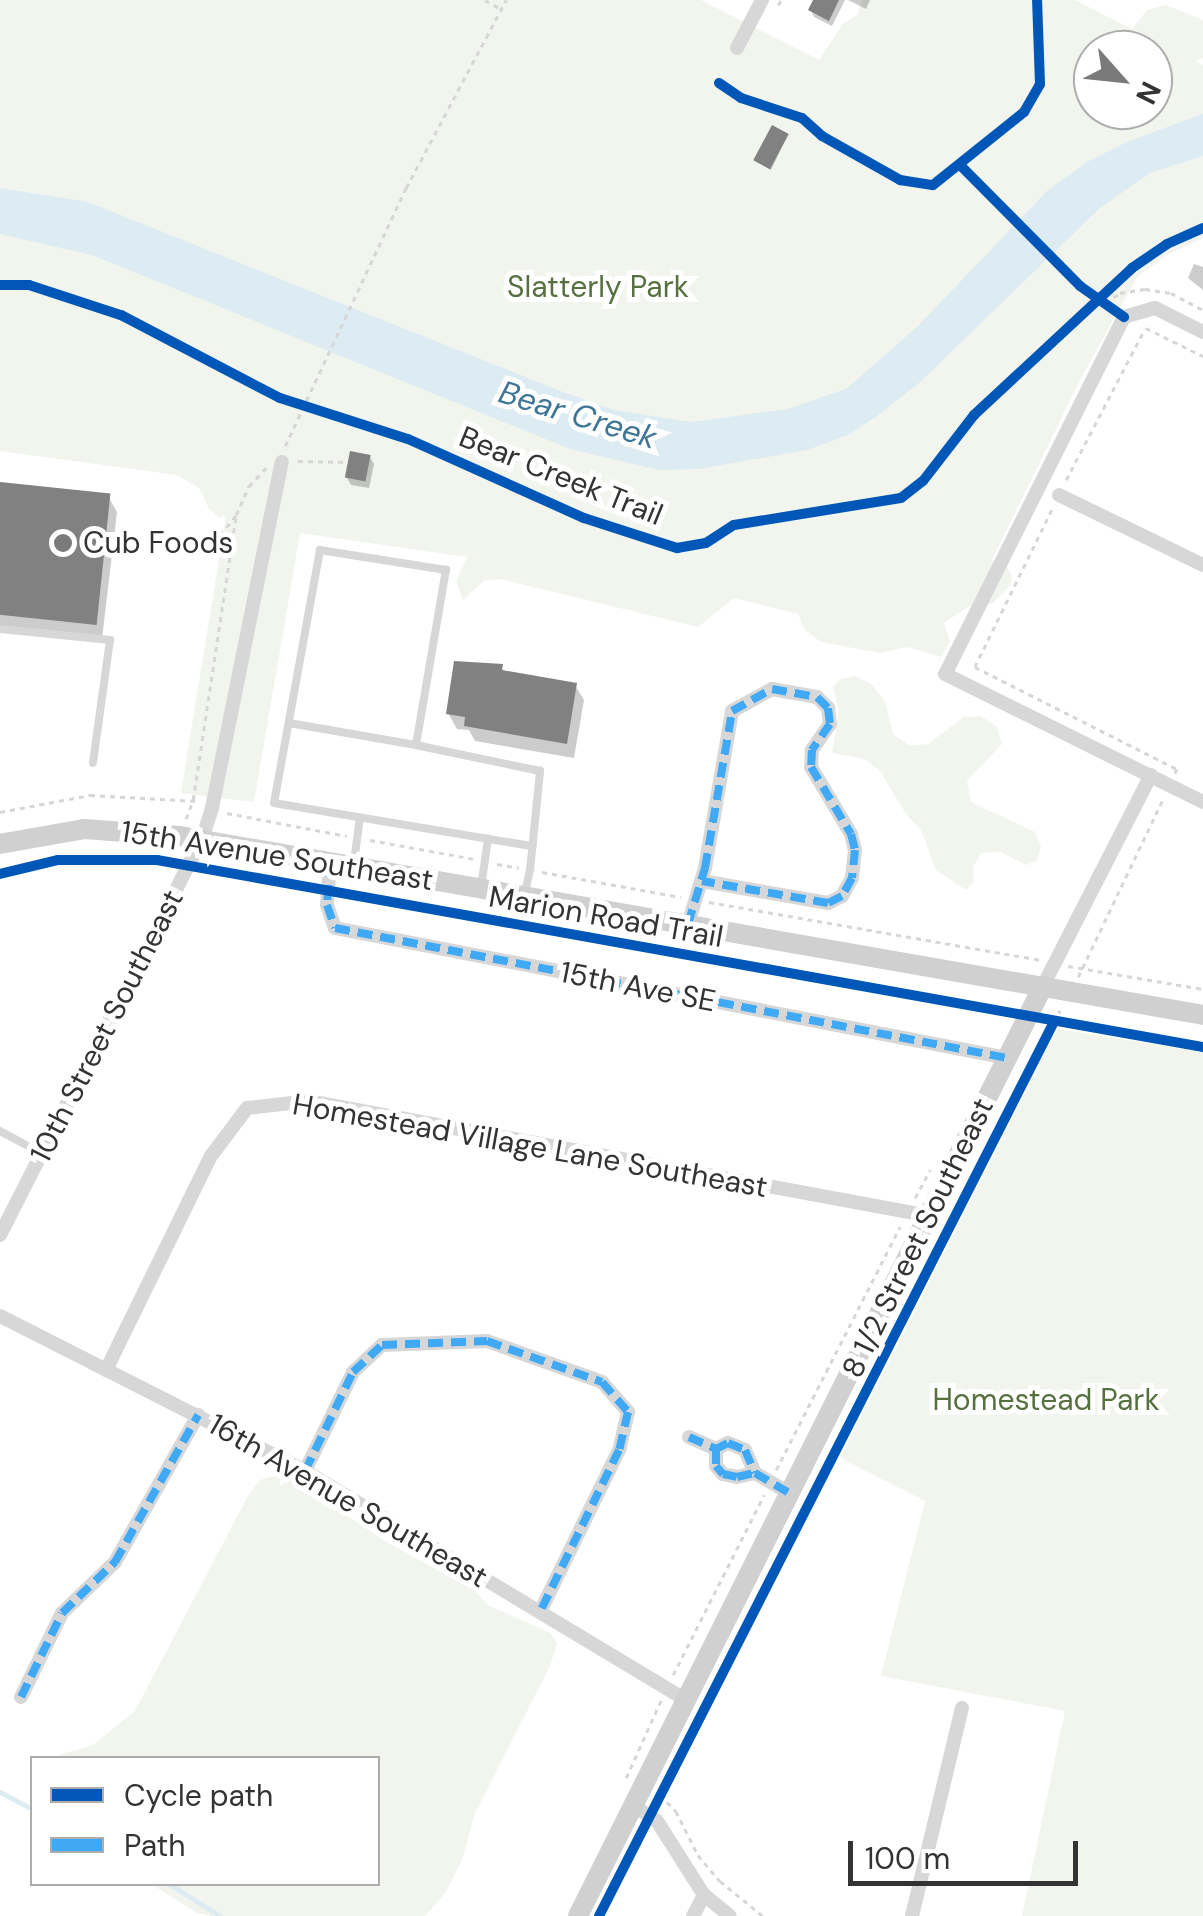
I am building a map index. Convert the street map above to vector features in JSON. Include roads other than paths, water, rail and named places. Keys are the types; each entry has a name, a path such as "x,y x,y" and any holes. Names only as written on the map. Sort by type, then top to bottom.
{"main road":[{"name":"15th Avenue Southeast","path":"0,844 84,829 202,839 1203,1015"},
{"name":"8 1/2 Street Southeast","path":"578,1916 641,1810 688,1701 1043,986"}],"street":[{"path":"738,48 762,0"},
{"path":"1203,332 1156,308 1124,317 945,674 1203,802"},
{"name":"10th Street Southeast","path":"0,1235 202,839 212,808 282,462"},
{"path":"1059,495 1203,565"},
{"path":"688,924 702,881 732,711 772,689 817,697 828,708 830,724 812,750 811,767 851,834 855,850 852,878 842,896 828,904 702,881"},
{"name":"8 1/2 Street Southeast","path":"1043,986 1151,775"},
{"name":"15th Ave SE","path":"330,862 327,906 336,928 1008,1058"},
{"name":"Homestead Village Lane Southeast","path":"106,1370 210,1156 247,1108 308,1102 930,1216"},
{"name":"16th Avenue Southeast","path":"0,1316 305,1471 688,1701"},
{"path":"305,1471 353,1372 382,1345 487,1342 602,1382 628,1412 619,1450 540,1612"},
{"path":"20,1698 62,1613 115,1562 198,1415"},
{"path":"689,1436 716,1449"},
{"path":"716,1449 728,1443 745,1450 755,1472 791,1494"},
{"path":"716,1449 716,1466 723,1474 736,1477 755,1472"},
{"path":"912,1916 962,1708"},
{"path":"641,1810 671,1838 704,1895 730,1916"},
{"path":"693,1916 704,1895"}],"lane":[{"path":"416,745 446,570 320,550 274,803 532,846"},
{"path":"0,630 110,640 92,763"},
{"path":"289,723 540,771 524,896"},
{"path":"353,866 360,817"},
{"path":"481,888 488,838"},
{"path":"0,1131 42,1153"}],"water":[{"name":"Bear Creek","path":"1203,114 1203,156 1150,173 1100,208 920,382 877,416 848,435 807,450 699,469 659,470 570,449 92,255 0,234 0,188 88,202 563,392 614,410 691,422 788,409 846,389 918,326 1047,191 1087,162 1129,141 1159,130 1173,130 1173,125"}],"waterway":[{"path":"0,1792 30,1808"},
{"path":"172,1886 220,1916"}],"place":[{"name":"Cub Foods","path":"63,543"}],"park label":[{"name":"Slatterly Park","path":"598,287"},
{"name":"Homestead Park","path":"1046,1400"}]}
